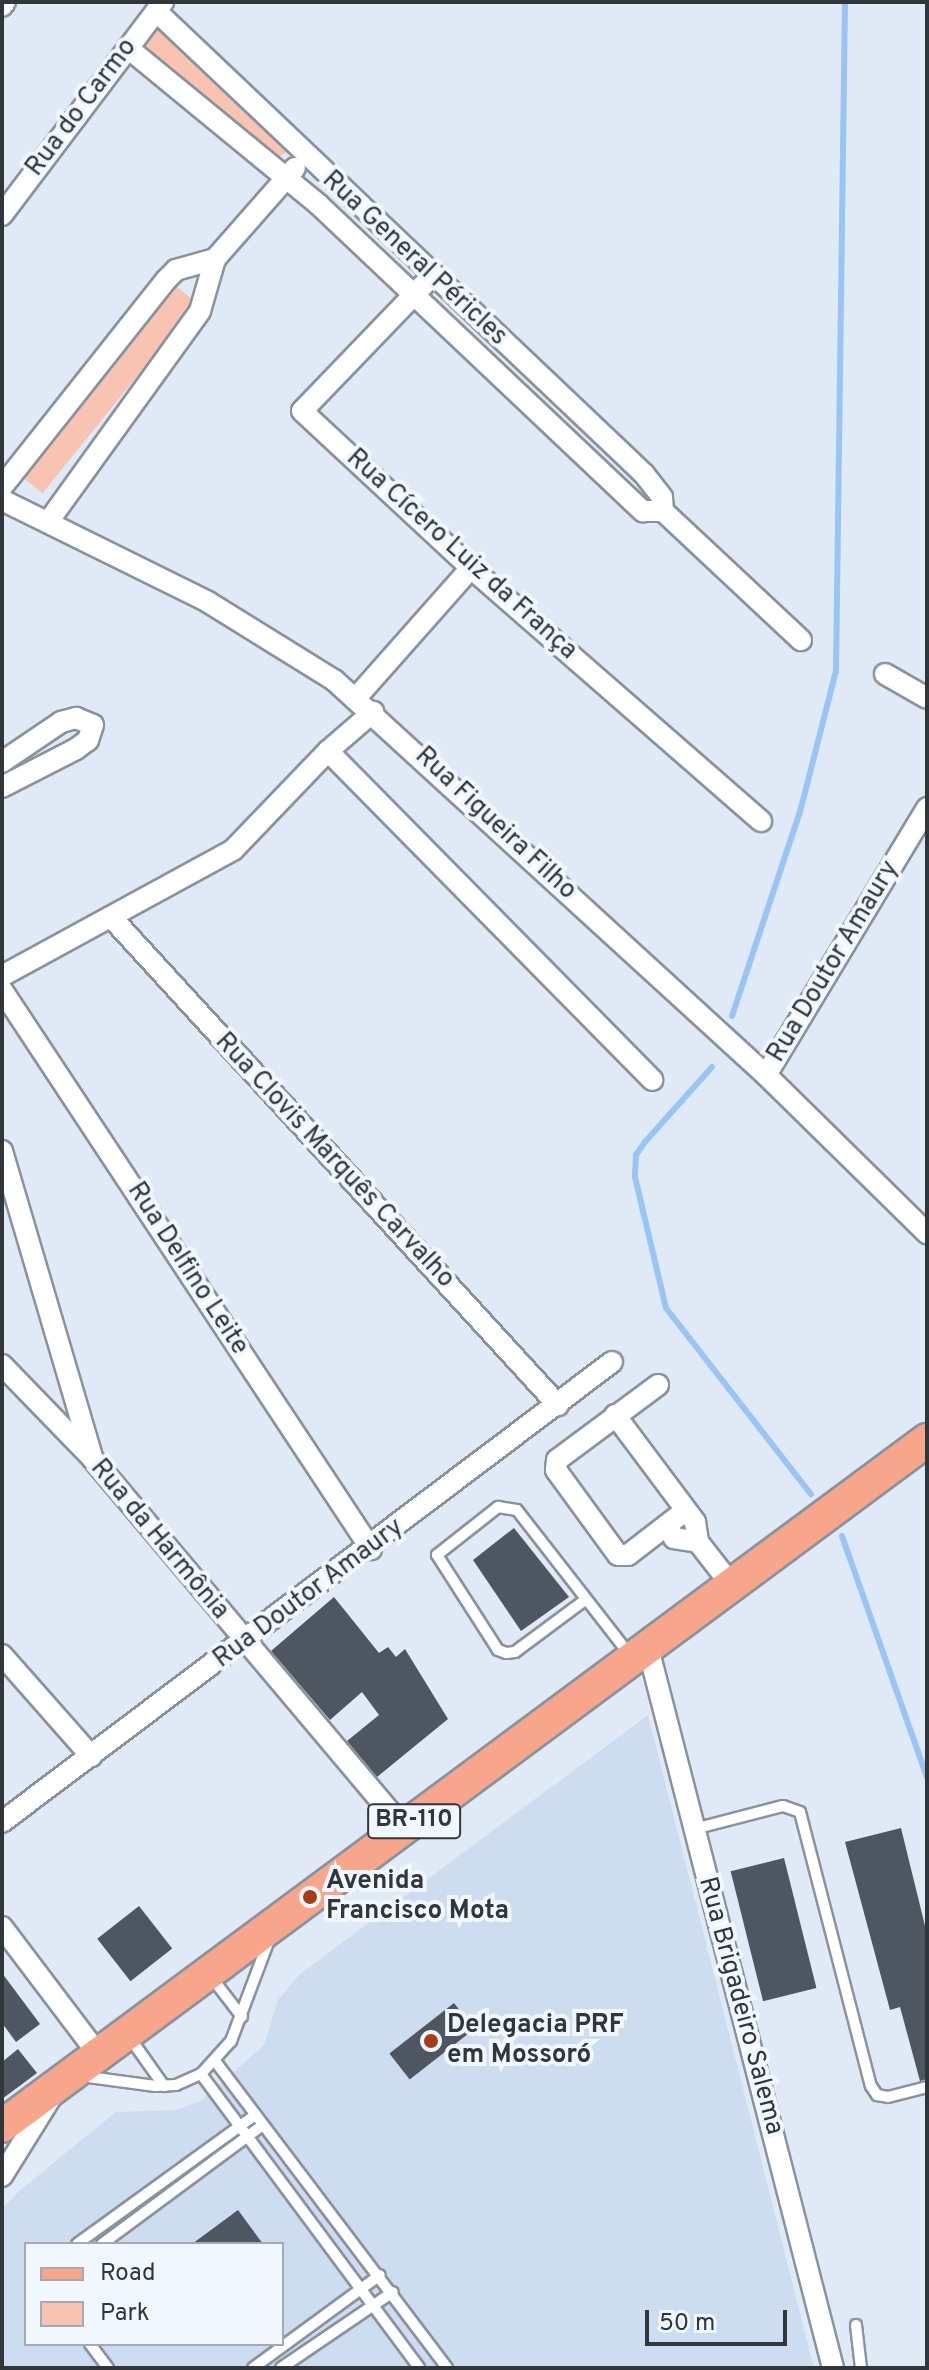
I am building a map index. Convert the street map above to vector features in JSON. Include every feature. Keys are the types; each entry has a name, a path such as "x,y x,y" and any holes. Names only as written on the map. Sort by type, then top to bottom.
{"main road":[{"name":"BR-110","path":"2,2126 404,1829 638,1650 927,1440"}],"street":[{"name":"Rua do Carmo","path":"2,215 159,7"},
{"name":"Rua General Péricles","path":"159,7 304,156 644,474 662,497 663,511 801,640"},
{"name":"Rua General Péricles","path":"128,48 287,177 643,511 663,511"},
{"path":"48,522 200,311 215,259 304,156"},
{"path":"2,487 167,279 176,270 215,259"},
{"name":"Rua Cícero Luiz da França","path":"432,276 302,411 471,568 761,821"},
{"name":"Rua Figueira Filho","path":"2,500 208,602 356,698 924,1223"},
{"path":"356,698 471,568"},
{"path":"885,674 927,698"},
{"path":"2,976 233,850 328,751 373,712"},
{"path":"2,762 61,722 76,718 93,725 88,740 76,749 2,787"},
{"path":"328,751 652,1080"},
{"name":"Rua Doutor Amaury","path":"766,1075 927,808"},
{"name":"Rua Clovis Marquês Carvalho","path":"111,917 558,1405"},
{"name":"Rua Delfino Leite","path":"2,990 371,1549"},
{"path":"2,1151 92,1458"},
{"name":"Rua Doutor Amaury","path":"2,1822 371,1549 612,1362"},
{"name":"Rua da Harmônia","path":"2,1365 92,1458 244,1643 404,1829"},
{"path":"658,1385 557,1460 556,1470 618,1555 628,1555 685,1511"},
{"path":"615,1415 695,1522 698,1542 730,1583"},
{"path":"667,1526 674,1538 698,1542"},
{"name":"Rua Brigadeiro Salema","path":"638,1650 694,1829 833,2368"},
{"path":"2,1655 91,1756"},
{"path":"2,1927 98,2054"},
{"path":"2,2176 66,2078"}],"lane":[{"path":"585,1600 515,1652 506,1653 498,1650 437,1555 498,1507 508,1506 517,1510 585,1600 638,1650"},
{"path":"694,1829 783,1806 800,1812 871,2086 877,2095 888,2097 927,2087"},
{"path":"66,2078 164,2086 201,2074 215,2061 242,2017 274,1924"},
{"path":"208,1973 242,2017"},
{"path":"126,2033 164,2086"},
{"path":"215,2061 393,2292 447,2368"},
{"path":"201,2074 419,2368"},
{"path":"80,2242 255,2115"},
{"path":"105,2242 263,2125"},
{"path":"184,2167 192,2178"},
{"path":"253,2368 268,2364 380,2275"},
{"path":"281,2368 393,2292"},
{"path":"856,2325 861,2368"},
{"path":"92,2346 108,2368"}],"shaded area":[{"path":"648,1715 814,2368 2,2368 2,2209 19,2191 116,2112 176,2110 201,2101 264,2045 278,2000 299,1975"}],"green space":[{"path":"156,23 288,151 274,160 140,46"},
{"path":"167,279 197,303 42,493 13,469"}],"building":[{"path":"514,1528 569,1597 521,1631 473,1560"},
{"path":"334,1597 379,1653 388,1647 396,1657 405,1649 448,1719 377,1777 347,1741 379,1715 362,1692 330,1720 271,1651"},
{"path":"901,1828 927,1934 927,2079 920,2081 900,2007 890,2010 845,1842"},
{"path":"784,1858 816,1988 763,2001 731,1871"},
{"path":"139,1906 172,1949 130,1981 97,1939"},
{"path":"2,1973 40,2024 16,2042 2,2023"},
{"name":"Delegacia PRF em Mossoró","path":"454,2003 474,2029 410,2079 389,2053"},
{"path":"18,2049 37,2073 2,2099 2,2062"},
{"path":"238,2210 262,2242 195,2242"}],"waterway":[{"path":"732,1016 800,812 836,671 845,2"},
{"path":"712,1067 645,1142 636,1155 635,1177 666,1308 811,1494"},
{"path":"842,1536 927,1777"}],"place":[{"name":"Avenida Francisco Mota","path":"310,1897"},
{"name":"Delegacia PRF em Mossoró","path":"431,2041"}]}
